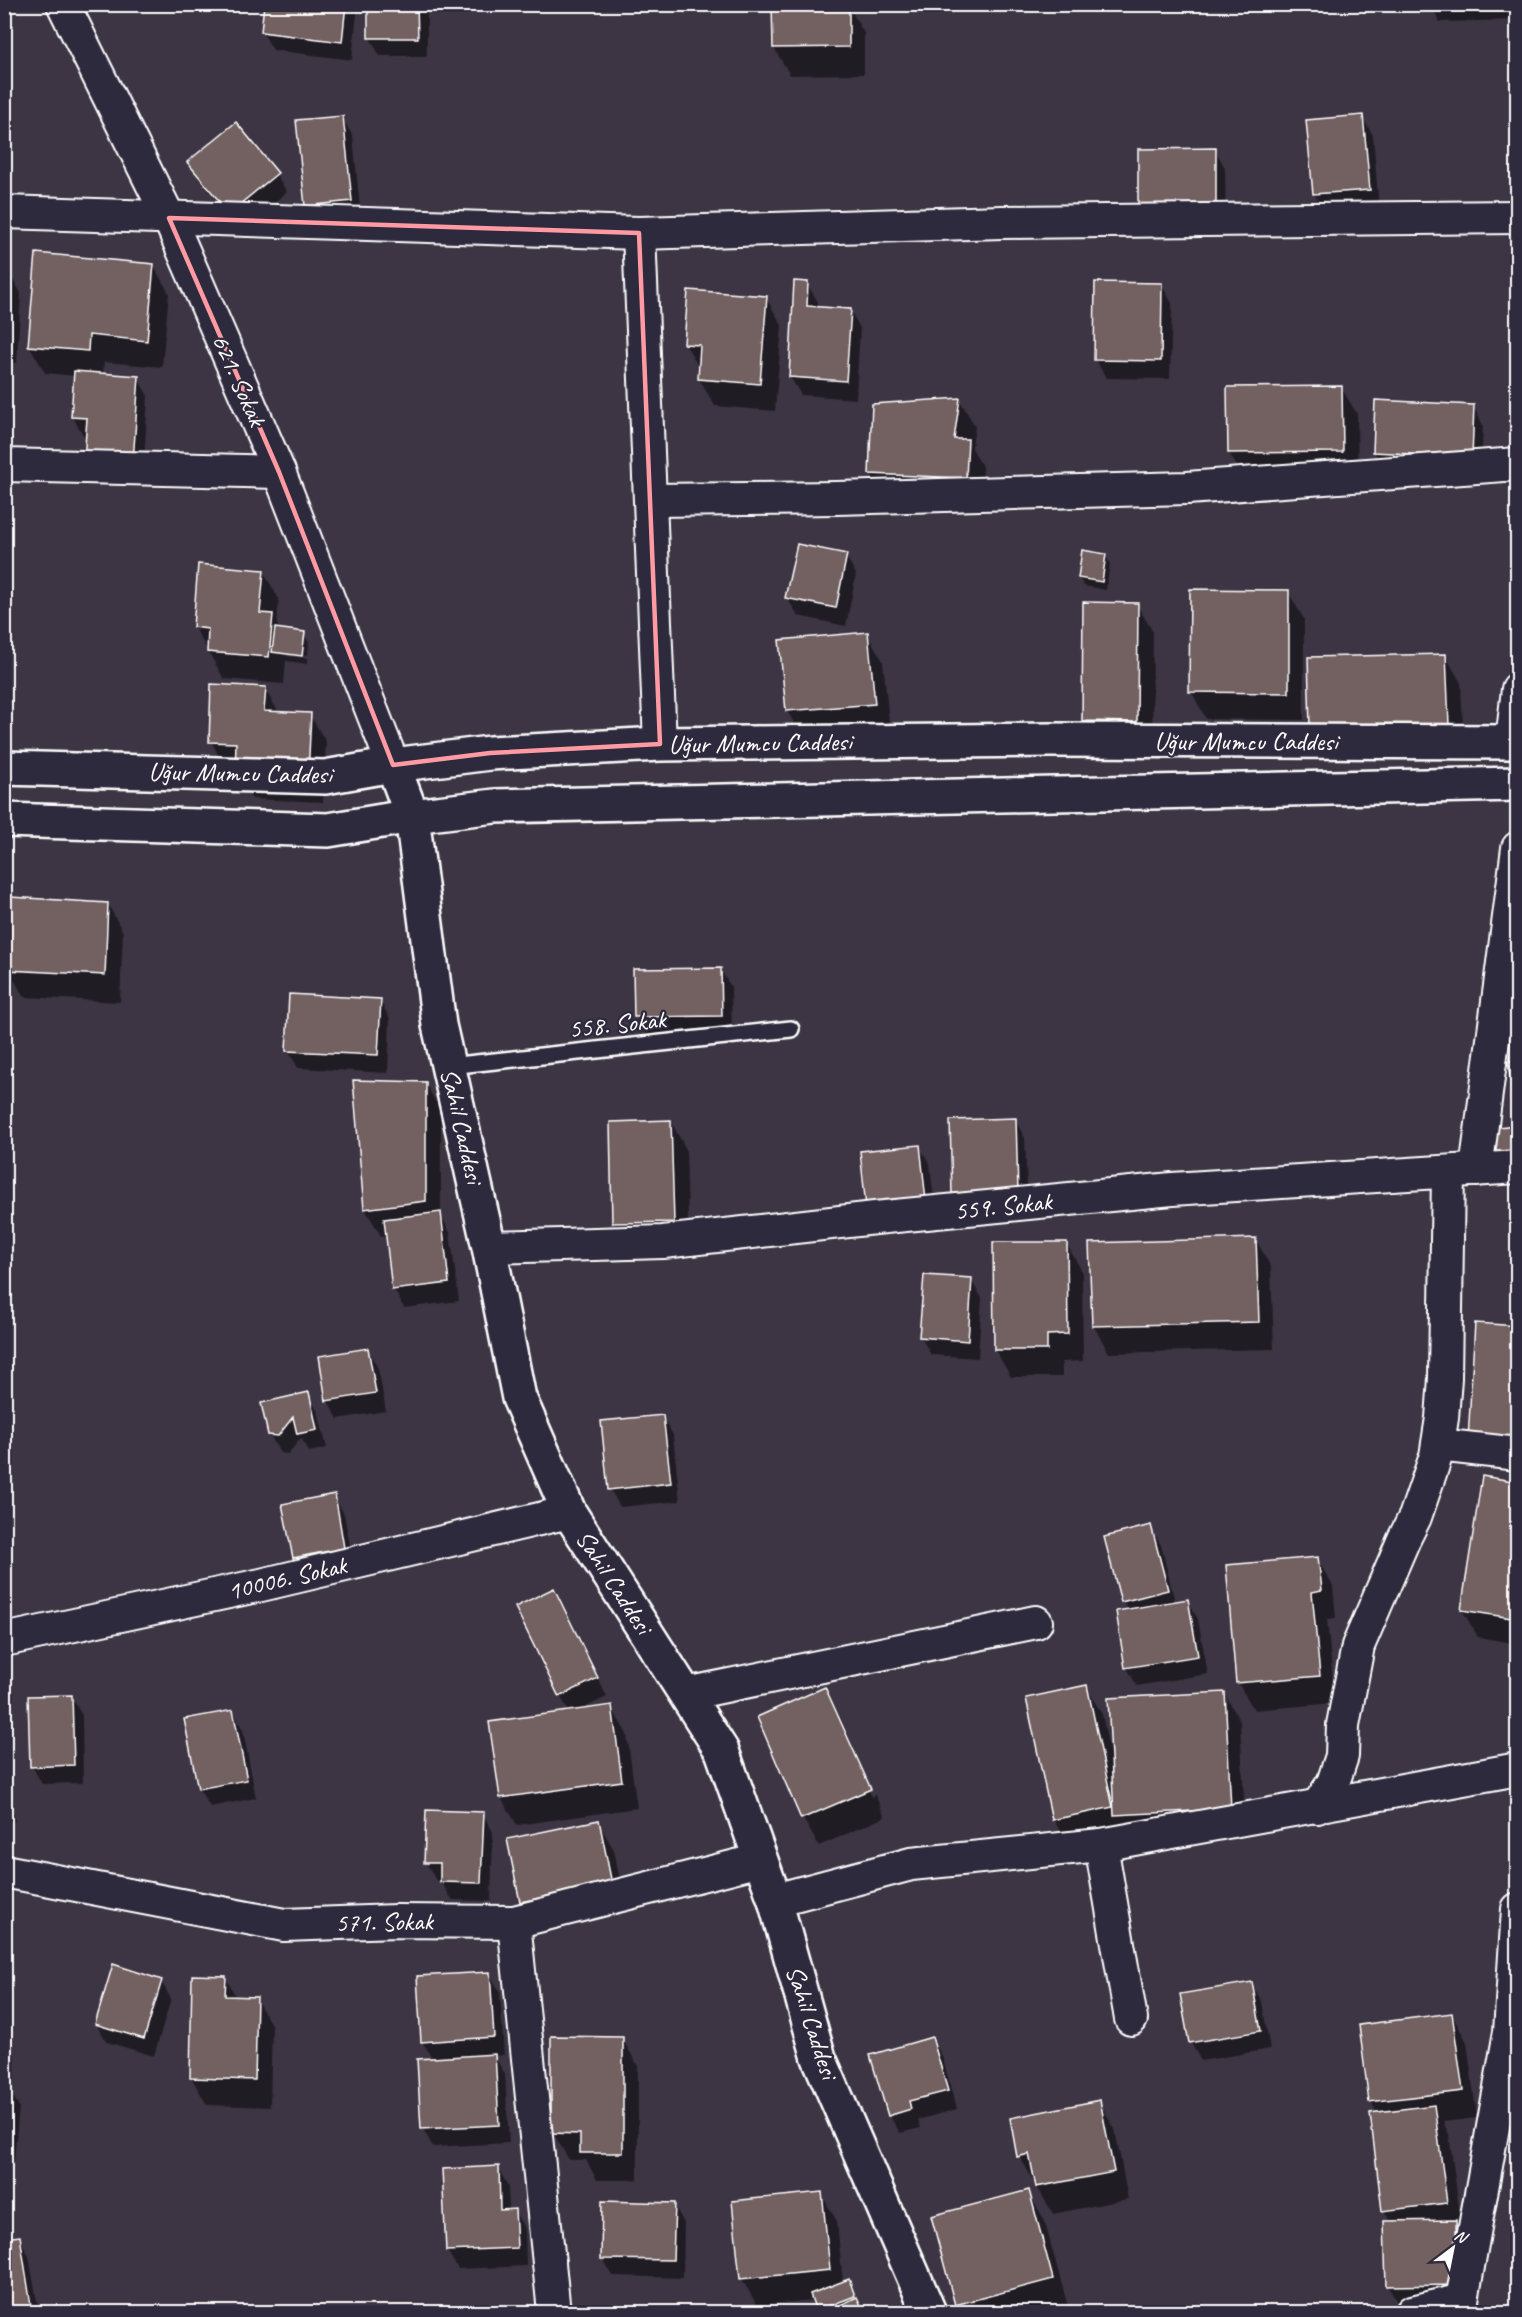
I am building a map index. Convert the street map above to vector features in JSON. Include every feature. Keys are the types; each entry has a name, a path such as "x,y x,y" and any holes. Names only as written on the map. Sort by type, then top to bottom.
{"street":[{"name":"621. Sokak","path":"63,4 169,218 279,472 393,765"},
{"path":"4,212 639,233 1002,222 1518,217"},
{"path":"639,233 660,744"},
{"path":"651,500 837,498 1187,488 1518,464"},
{"path":"4,465 279,472"},
{"path":"1515,742 1518,688"},
{"name":"Uğur Mumcu Caddesi","path":"4,768 325,777 393,765 490,753 660,744 1051,740 1515,742"},
{"name":"Sahil Caddesi","path":"393,765 412,816 439,1025 489,1247 519,1398 569,1512 722,1751 775,1900 819,2058 929,2313"},
{"name":"Uğur Mumcu Caddesi","path":"4,820 328,830 412,816 495,806 1518,784"},
{"path":"1317,1807 1333,1783 1342,1756 1343,1725 1358,1646 1421,1502 1438,1445 1462,1171 1518,849"},
{"name":"559. Sokak","path":"489,1247 663,1242 1172,1189 1518,1167"},
{"path":"1438,1445 1518,1454"},
{"name":"10006. Sokak","path":"4,1640 261,1585 569,1512"},
{"path":"686,1694 1036,1622"},
{"path":"775,1900 911,1864 1101,1845 1518,1769"},
{"path":"1101,1845 1131,2019"},
{"name":"571. Sokak","path":"4,1871 284,1925 396,1921 514,1922 760,1860"},
{"path":"1412,2313 1463,2306 1510,2072 1510,2032 1518,1909"},
{"path":"514,1922 554,2313"}],"lane":[{"name":"558. Sokak","path":"448,1066 791,1029"}],"highlighted area":[{"path":"169,218 639,233 660,744 490,753 393,765 279,472"}],"building":[{"path":"264,4 346,4 342,42 261,32"},
{"path":"368,4 417,4 418,38 368,38"},
{"path":"772,4 849,4 849,47 773,48"},
{"path":"1363,115 1370,190 1313,194 1306,120"},
{"path":"343,116 352,201 305,206 296,120"},
{"path":"236,122 278,173 229,213 187,162"},
{"path":"1216,148 1216,213 1138,213 1138,149"},
{"path":"36,253 154,264 147,341 89,335 88,351 28,346"},
{"path":"4,273 11,274 8,345 4,345"},
{"path":"794,281 808,282 807,306 851,309 846,381 789,377"},
{"path":"1095,282 1162,283 1161,361 1094,360"},
{"path":"688,290 767,296 760,384 698,379 700,345 684,344"},
{"path":"74,371 139,376 133,462 84,461 87,418 71,417"},
{"path":"1342,386 1343,452 1228,453 1227,387"},
{"path":"960,398 954,439 968,439 966,478 869,474 872,404"},
{"path":"1375,400 1474,405 1472,457 1373,452"},
{"path":"797,544 847,554 836,608 785,598"},
{"path":"1082,550 1106,554 1102,582 1078,578"},
{"path":"198,564 264,570 260,613 273,614 269,657 207,652 208,629 193,627"},
{"path":"1190,589 1289,590 1289,693 1189,692"},
{"path":"1083,602 1138,603 1137,722 1082,721"},
{"path":"275,628 305,632 302,656 272,652"},
{"path":"868,632 875,704 786,711 779,640"},
{"path":"1446,654 1449,725 1310,728 1308,657"},
{"path":"211,684 266,687 264,711 311,713 308,775 235,772 236,743 209,742"},
{"path":"10,897 108,903 105,975 6,970"},
{"path":"721,968 722,1016 634,1017 633,969"},
{"path":"289,994 381,999 378,1055 286,1051"},
{"path":"1518,1060 1518,1153 1492,1156 1489,1128 1516,1125 1508,1061"},
{"path":"353,1080 426,1082 426,1201 364,1209"},
{"path":"1016,1118 1018,1193 952,1194 950,1120"},
{"path":"671,1120 674,1222 612,1223 610,1122"},
{"path":"920,1145 926,1201 866,1207 860,1151"},
{"path":"441,1212 449,1283 392,1290 384,1219"},
{"path":"1256,1238 1259,1322 1092,1326 1089,1243"},
{"path":"993,1242 1067,1242 1068,1334 1047,1335 1047,1350 994,1350"},
{"path":"924,1275 972,1278 968,1341 919,1337"},
{"path":"1475,1323 1518,1326 1518,1442 1468,1439"},
{"path":"368,1348 376,1393 326,1401 319,1356"},
{"path":"309,1392 317,1430 297,1434 293,1417 278,1436 268,1435 261,1403"},
{"path":"663,1415 671,1483 608,1490 601,1421"},
{"path":"1482,1476 1518,1482 1518,1619 1461,1610"},
{"path":"335,1494 344,1548 293,1558 282,1504"},
{"path":"1151,1525 1168,1590 1121,1602 1104,1537"},
{"path":"1318,1557 1322,1590 1312,1592 1320,1676 1236,1683 1226,1565"},
{"path":"554,1588 598,1678 559,1697 515,1607"},
{"path":"1188,1599 1198,1656 1125,1668 1116,1611"},
{"path":"1087,1685 1113,1807 1052,1820 1026,1698"},
{"path":"825,1687 871,1789 801,1819 757,1717"},
{"path":"1225,1692 1231,1809 1114,1815 1108,1698"},
{"path":"72,1695 74,1765 30,1767 28,1696"},
{"path":"612,1705 622,1781 500,1798 489,1722"},
{"path":"233,1710 247,1780 198,1789 184,1719"},
{"path":"426,1810 484,1812 481,1883 440,1882 440,1863 424,1863"},
{"path":"599,1820 612,1884 520,1902 507,1839"},
{"path":"113,1964 162,1980 144,2039 95,2024"},
{"path":"490,1972 494,2037 421,2042 417,1976"},
{"path":"192,1975 226,1976 225,1996 257,1997 255,2080 190,2078"},
{"path":"1252,1982 1261,2031 1189,2043 1180,1994"},
{"path":"1452,2013 1463,2091 1369,2102 1359,2025"},
{"path":"551,2036 623,2037 623,2153 580,2153 580,2134 551,2133"},
{"path":"932,2037 948,2091 909,2101 911,2109 888,2116 870,2055"},
{"path":"495,2054 499,2125 421,2129 417,2059"},
{"path":"4,2087 10,2088 4,2139"},
{"path":"1100,2100 1114,2172 1036,2187 1029,2154 1017,2157 1010,2118"},
{"path":"1434,2105 1447,2203 1382,2211 1370,2113"},
{"path":"499,2166 500,2210 515,2209 517,2248 446,2251 442,2169"},
{"path":"1029,2190 1053,2279 955,2305 931,2216"},
{"path":"822,2192 830,2270 740,2279 732,2201"},
{"path":"602,2201 675,2203 673,2260 601,2259"},
{"path":"1456,2220 1457,2285 1386,2286 1384,2221"},
{"path":"20,2236 32,2312 9,2312 7,2300 4,2300 4,2238"},
{"path":"849,2279 855,2296 816,2311 810,2294"},
{"path":"857,2297 864,2312 826,2312"}]}
